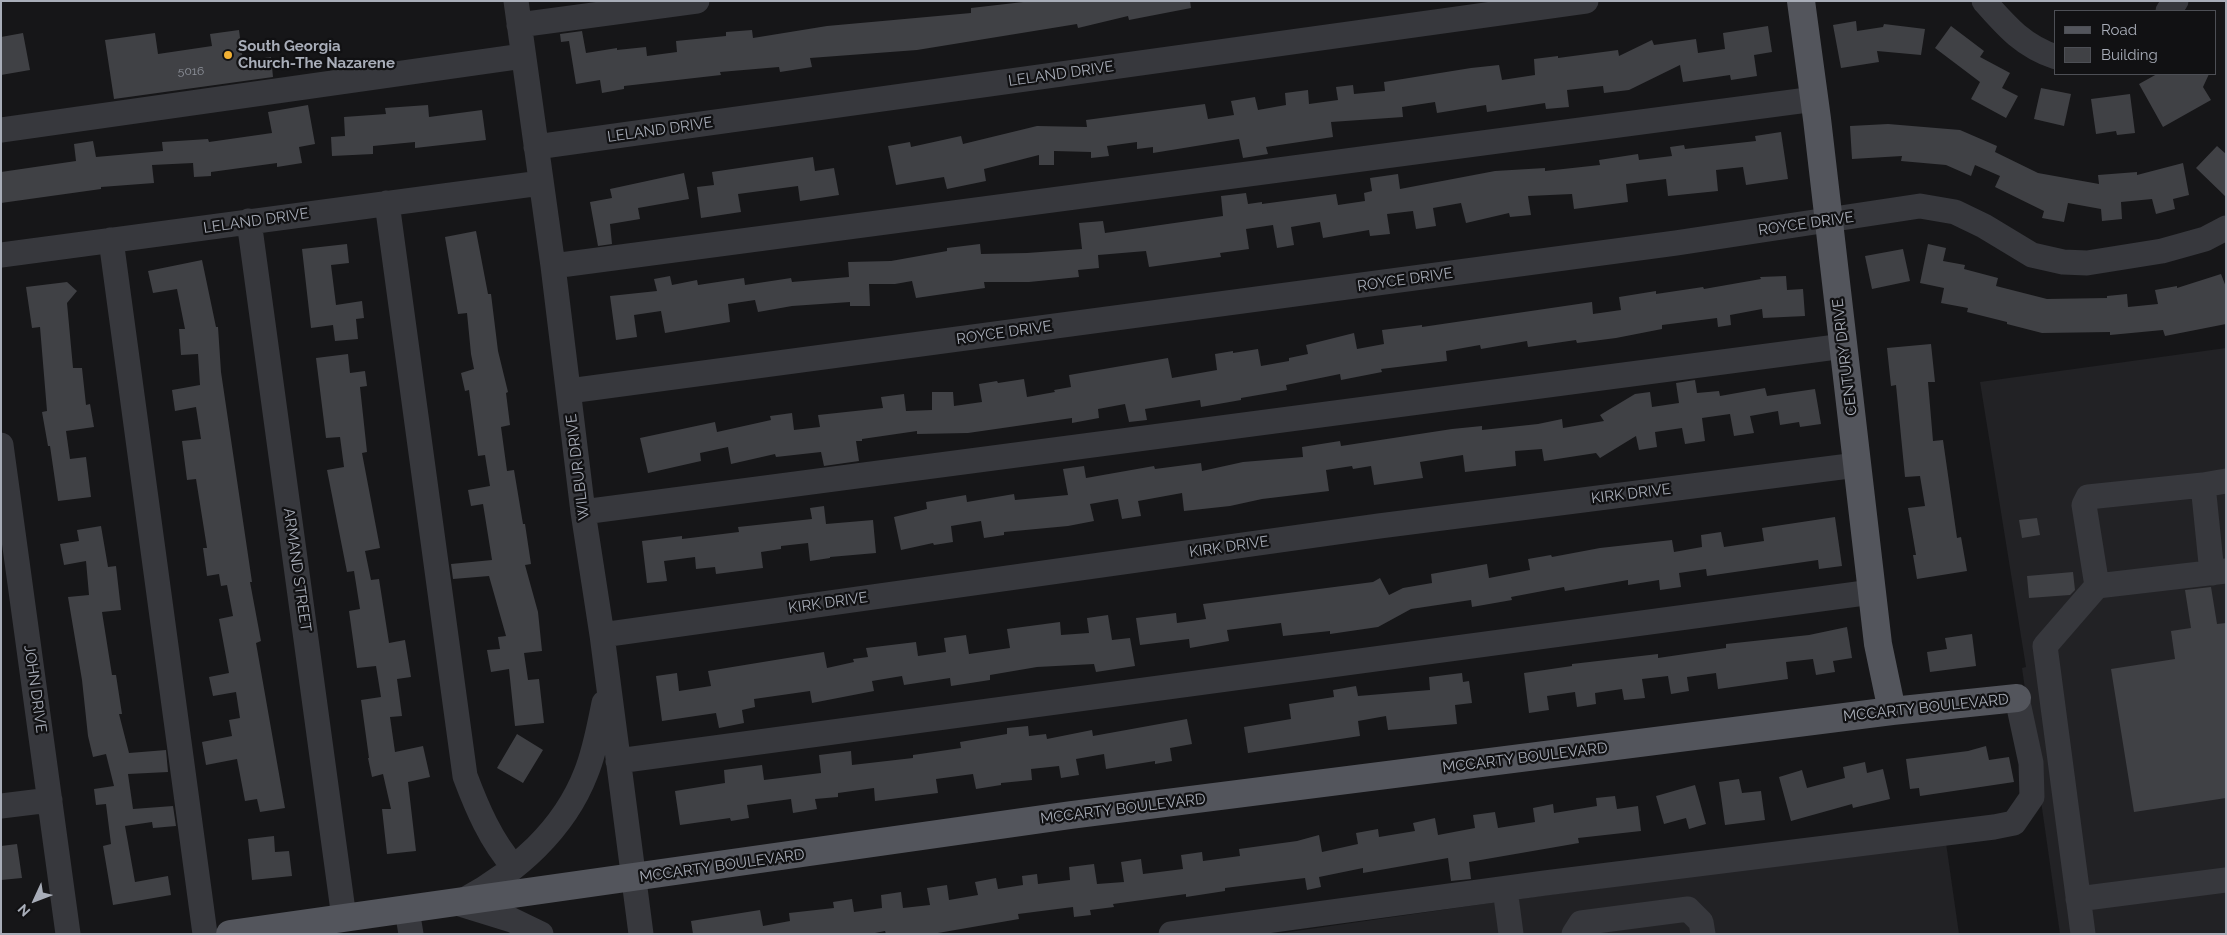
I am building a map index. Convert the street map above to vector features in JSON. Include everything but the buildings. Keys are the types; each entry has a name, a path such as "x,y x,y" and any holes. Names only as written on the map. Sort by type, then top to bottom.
{"main road":[{"name":"CENTURY DRIVE","path":"1801,1 1815,99 1878,644 1892,712"},
{"name":"MCCARTY BOULEVARD","path":"246,933 344,918 409,922 457,903 1071,815 2017,698"}],"street":[{"path":"517,13 697,1"},
{"name":"LELAND DRIVE","path":"536,147 1586,1"},
{"path":"1984,1 2016,36 2042,52 2054,56"},
{"name":"WILBUR DRIVE","path":"517,13 553,266 583,512 602,635 641,934"},
{"path":"1,130 523,56"},
{"path":"553,266 1815,99"},
{"name":"LELAND DRIVE","path":"1,255 541,182"},
{"path":"387,203 465,776 476,806 499,850 514,867"},
{"name":"ROYCE DRIVE","path":"569,391 1829,221 1920,206 1955,212 1984,226 2032,255 2063,262 2087,263 2162,251 2205,239 2226,228"},
{"name":"ARMAND STREET","path":"249,221 344,918"},
{"path":"111,240 205,934"},
{"path":"583,512 1844,346"},
{"name":"JOHN DRIVE","path":"1,445 68,934"},
{"name":"KIRK DRIVE","path":"602,635 1379,526 1857,465"},
{"path":"2083,934 2045,646 2097,586 2219,572 2214,483 2088,498 2084,505 2097,586"},
{"path":"618,761 1872,592"},
{"path":"457,903 490,886 514,867 545,840 567,809 586,775 595,746 608,683"},
{"path":"1171,934 2014,823 2032,798 2031,763 2017,698"},
{"path":"1,806 50,800"},
{"path":"2078,899 2226,880"},
{"path":"1505,889 1511,934"},
{"path":"457,903 512,920 541,934"},
{"path":"1574,934 1581,923 1688,909 1701,922 1703,934"}],"shaded area":[{"path":"2226,348 2226,934 2060,934 2022,668 2026,667 1980,382"},
{"path":"1946,843 1959,934 1275,934 1532,897"}],"place":[{"name":"South Georgia Church-The Nazarene","path":"228,55"}]}
